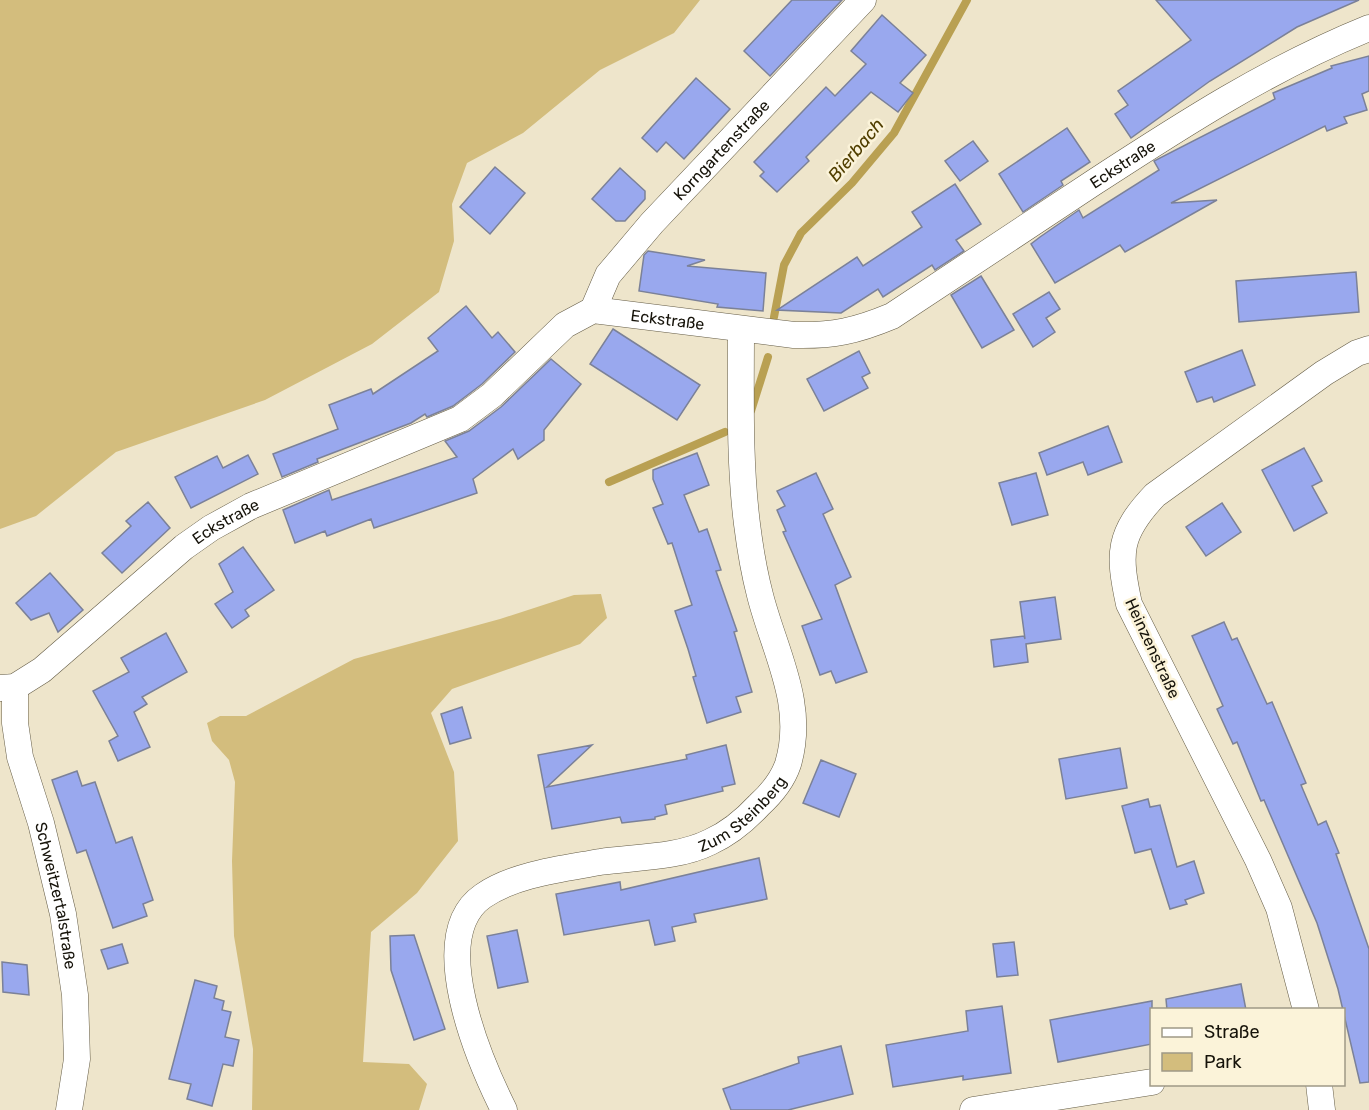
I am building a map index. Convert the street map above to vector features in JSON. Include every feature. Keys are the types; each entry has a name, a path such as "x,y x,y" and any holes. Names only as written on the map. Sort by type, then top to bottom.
{"street":[{"name":"Korngartenstraße","path":"593,310 608,275 652,223 863,0"},
{"name":"Eckstraße","path":"7,687 42,670 210,528 251,506 460,419 492,395 565,325 593,310 741,330 826,336 858,330 892,316 1180,126 1244,87 1315,50 1369,28"},
{"name":"Zum Steinberg","path":"504,1110 493,1088 467,1017 458,976 457,944 463,918 481,897 511,881 598,862 671,853 710,843 747,818 772,793 787,765 794,734 792,696 760,595 747,526 741,466 741,330"},
{"name":"Heinzenstraße","path":"1306,1008 1302,986 1279,908 1129,604 1122,572 1124,540 1134,518 1155,495 1324,374 1357,353 1369,350"},
{"name":"Schweitzertalstraße","path":"7,687 20,757 41,823 63,914 75,995 77,1059 69,1110"},
{"path":"973,1110 1150,1082"},
{"path":"1318,1086 1322,1110"}],"green space":[{"path":"0,0 700,0 674,33 600,70 523,133 467,163 452,204 454,241 439,292 372,344 265,400 116,452 36,516 0,529"},
{"path":"601,594 607,618 580,644 452,689 431,713 454,772 458,841 417,893 371,932 363,1062 409,1064 427,1084 419,1110 252,1110 253,1049 234,936 232,861 235,782 229,760 212,741 207,723 220,716 246,716 354,659 500,619 574,595"}],"building":[{"path":"792,0 842,0 770,76 744,51"},
{"path":"1156,0 1359,0 1297,27 1210,81 1131,138 1115,114 1128,105 1118,91 1191,40"},
{"path":"882,15 926,55 900,83 913,93 898,112 871,92 806,157 809,161 777,192 760,176 764,172 754,162 826,87 835,96 866,64 851,51"},
{"path":"1369,56 1369,91 1362,94 1367,110 1344,117 1347,123 1327,131 1325,126 1171,203 1217,200 1125,252 1120,245 1055,283 1031,244 1040,237 1079,210 1083,218 1159,170 1154,161 1275,99 1273,93 1332,68 1331,66"},
{"path":"696,78 730,109 684,159 666,142 657,152 642,138"},
{"path":"1067,128 1090,162 1061,181 1063,185 1023,212 999,174"},
{"path":"973,141 988,161 960,181 945,161"},
{"path":"495,167 525,193 490,234 460,207"},
{"path":"620,168 645,191 645,199 625,221 616,221 592,199"},
{"path":"955,184 981,224 956,240 964,251 935,270 932,265 883,297 878,289 841,313 777,310 857,257 863,266 922,227 912,212"},
{"path":"648,251 705,260 687,266 766,273 763,311 717,307 718,304 639,291 644,255"},
{"path":"1356,272 1359,312 1239,322 1236,281"},
{"path":"981,276 1014,330 982,348 951,295"},
{"path":"1049,292 1060,309 1046,318 1055,332 1033,347 1013,314"},
{"path":"466,306 492,338 498,332 515,352 482,384 453,406 427,417 425,414 411,423 317,459 318,462 282,477 273,454 338,429 329,405 371,389 373,394 438,351 428,338"},
{"path":"613,329 700,385 677,420 590,364"},
{"path":"1242,350 1255,385 1214,402 1212,397 1197,402 1185,372"},
{"path":"859,351 870,373 862,377 868,388 824,411 807,379"},
{"path":"551,359 581,384 544,430 544,440 518,459 513,449 473,479 477,493 374,528 371,519 327,536 325,531 295,543 283,510 329,490 332,500 457,457 445,441 469,431 501,407"},
{"path":"1108,426 1122,462 1088,475 1083,462 1047,475 1039,453"},
{"path":"1304,448 1322,481 1312,486 1327,513 1294,531 1262,470"},
{"path":"697,453 709,485 684,495 699,532 707,529 721,570 716,571 737,631 734,632 752,692 736,697 741,712 707,723 693,677 696,676 675,611 692,605 672,543 668,544 653,508 663,504 653,479 653,470"},
{"path":"248,455 258,474 191,508 175,477 217,456 223,468"},
{"path":"816,473 833,509 823,514 851,577 835,585 867,672 836,683 831,671 820,675 802,626 822,619 783,532 786,531 777,510 785,506 777,491"},
{"path":"1036,473 1048,515 1012,525 999,483"},
{"path":"148,502 170,528 122,573 102,553 131,526 126,521"},
{"path":"1222,503 1241,532 1206,556 1186,527"},
{"path":"243,547 274,590 245,610 249,616 232,628 215,604 233,592 219,564"},
{"path":"50,573 83,610 58,632 49,613 31,620 16,603"},
{"path":"1055,597 1061,639 1026,644 1028,662 994,667 991,640 1024,636 1025,639 1020,602"},
{"path":"1224,622 1232,640 1237,638 1267,704 1272,702 1306,783 1301,785 1318,825 1326,821 1339,853 1336,854 1369,949 1369,1082 1360,1083 1345,1019 1345,1008 1342,1008 1317,923 1264,800 1261,801 1237,742 1233,744 1217,709 1223,706 1192,636"},
{"path":"166,633 187,672 142,697 147,704 134,712 150,747 118,761 109,741 118,736 93,691 129,672 121,658"},
{"path":"462,707 471,738 450,744 441,714"},
{"path":"592,745 547,787 687,759 686,755 726,745 735,784 722,787 723,791 665,805 667,814 655,817 655,819 622,823 620,817 552,829 538,755"},
{"path":"1120,748 1127,788 1066,799 1059,759"},
{"path":"821,760 856,774 839,817 803,803"},
{"path":"77,771 82,786 95,782 116,843 132,837 153,900 143,904 147,916 113,928 86,850 77,853 52,780"},
{"path":"1148,799 1150,807 1160,805 1177,867 1194,861 1204,893 1185,900 1187,904 1170,909 1151,849 1135,853 1122,806"},
{"path":"759,858 767,899 694,914 696,922 672,927 675,941 655,945 649,920 564,935 556,894 620,882 621,890"},
{"path":"517,930 528,982 498,988 487,936"},
{"path":"414,935 445,1029 414,1040 391,970 390,936"},
{"path":"1014,942 1018,975 997,977 993,944"},
{"path":"122,944 128,963 108,969 101,950"},
{"path":"2,962 27,965 29,995 3,992"},
{"path":"195,980 217,986 214,998 224,1001 222,1010 231,1012 225,1037 239,1040 233,1066 223,1064 212,1106 187,1099 191,1084 169,1079"},
{"path":"1241,984 1246,1008 1167,1008 1166,999"},
{"path":"1152,1001 1150,1044 1058,1062 1050,1020"},
{"path":"1002,1006 1011,1073 963,1080 963,1076 893,1087 886,1045 968,1031 966,1011"},
{"path":"841,1046 853,1094 788,1110 731,1110 723,1089 799,1063 798,1057"}],"waterway":[{"name":"Bierbach","path":"774,317 784,265 801,233 852,183 894,133 967,0"},
{"name":"Bierbach","path":"751,411 768,357"},
{"name":"Bierbach","path":"609,482 725,432"}]}
